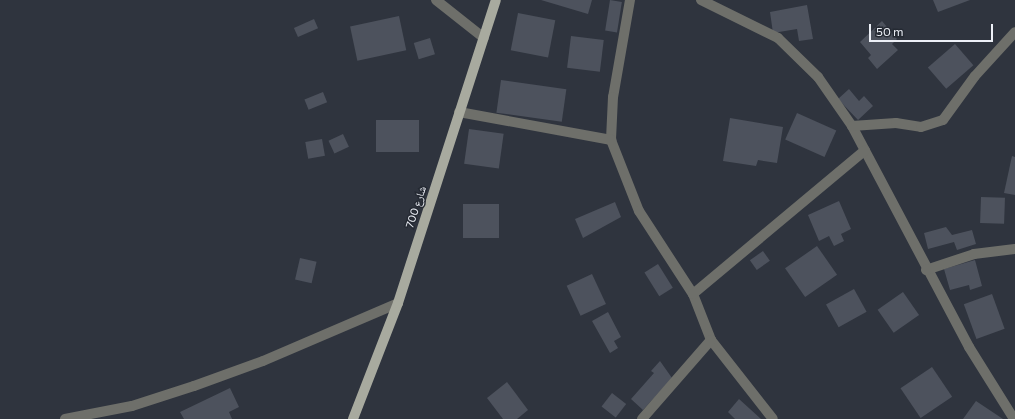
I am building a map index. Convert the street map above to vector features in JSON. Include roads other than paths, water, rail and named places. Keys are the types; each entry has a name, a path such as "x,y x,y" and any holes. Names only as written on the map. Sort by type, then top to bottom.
{"main road":[{"name":"شارع 700","path":"354,419 398,303 496,0"}],"street":[{"path":"436,0 484,38"},
{"path":"630,0 613,97 612,140 639,211 693,294 711,340 773,419"},
{"path":"701,0 778,38 818,76 852,126 926,270 1014,419"},
{"path":"852,126 896,124 921,127 943,120 975,76 1015,32"},
{"path":"459,112 612,140"},
{"path":"693,294 865,150"},
{"path":"926,270 974,254 1015,249"},
{"path":"65,419 132,406 201,383 263,361 398,303"},
{"path":"642,419 711,340"}]}
